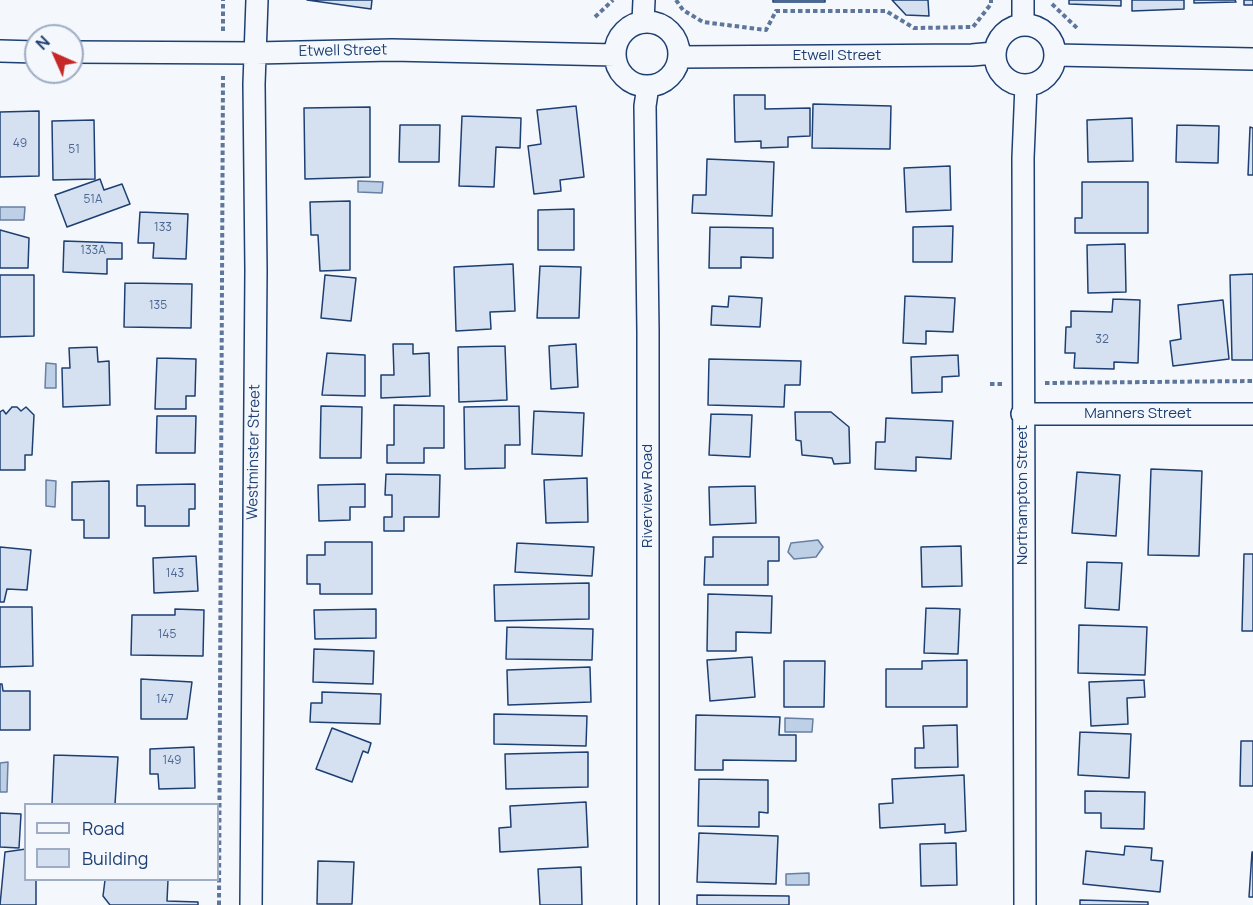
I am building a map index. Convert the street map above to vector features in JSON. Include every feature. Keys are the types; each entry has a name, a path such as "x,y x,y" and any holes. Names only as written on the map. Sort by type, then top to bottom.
{"street":[{"name":"Westminster Street","path":"251,905 256,0"},
{"path":"643,22 644,0"},
{"path":"1023,0 1023,24"},
{"path":"643,22 652,22 669,31 678,47 679,57 677,66 666,80 648,86 638,85 621,74 615,55 616,46 626,30 643,22"},
{"path":"1023,24 1033,25 1049,36 1054,45 1055,55 1050,72 1043,79 1026,85 1016,84 1007,79 1000,72 994,53 1000,36 1007,30 1023,24"},
{"name":"Etwell Street","path":"84,52 256,53 392,50 615,55"},
{"path":"0,51 24,52"},
{"name":"Etwell Street","path":"679,57 994,53"},
{"path":"1055,55 1253,59"},
{"name":"Northampton Street","path":"1025,905 1022,414 1023,158 1026,85"},
{"name":"Riverview Road","path":"648,86 645,106 648,331 648,905"},
{"name":"Manners Street","path":"1022,414 1253,414"}],"path":[{"path":"223,31 224,0"},
{"path":"595,17 613,0"},
{"path":"676,0 682,10 703,22 766,30 776,11 886,11 914,28 974,27 991,4 991,0"},
{"path":"1052,4 1078,29"},
{"path":"219,905 223,76"},
{"path":"990,384 1253,381"}],"water":[{"path":"358,181 383,182 382,193 358,192"},
{"path":"0,207 25,207 24,220 0,220"},
{"path":"46,363 56,364 56,388 45,388"},
{"path":"46,480 56,481 55,507 46,506"},
{"path":"818,540 823,547 816,557 794,559 788,552 791,543"},
{"path":"785,718 813,719 812,732 785,732"},
{"path":"8,762 7,792 0,792 0,763"},
{"path":"809,873 809,885 786,885 786,874"}],"building":[{"path":"307,0 372,0 371,9"},
{"path":"773,0 825,0 825,2 773,2"},
{"path":"892,0 928,0 929,16 906,15"},
{"path":"1069,0 1121,0 1121,6 1069,4"},
{"path":"1132,0 1184,0 1184,9 1132,11"},
{"path":"1194,0 1235,0 1236,2 1194,3"},
{"path":"1244,0 1253,0 1253,5 1244,5"},
{"path":"734,95 765,95 765,109 810,108 810,136 788,137 788,147 761,148 761,141 735,142"},
{"path":"813,104 891,106 890,149 812,148"},
{"path":"576,106 584,177 560,180 561,191 534,194 528,146 541,144 537,110"},
{"path":"370,107 370,177 305,179 304,108"},
{"path":"39,111 39,176 0,177 0,112"},
{"path":"462,116 521,118 520,148 496,147 494,187 459,186"},
{"path":"1132,118 1133,161 1088,162 1087,120"},
{"path":"94,120 95,179 53,180 52,121"},
{"path":"400,125 440,125 439,162 399,162"},
{"path":"1177,125 1219,126 1218,163 1176,162"},
{"path":"1250,127 1253,128 1253,175 1248,175"},
{"path":"707,159 774,162 772,216 692,213 693,195 706,195"},
{"path":"950,166 951,210 906,212 904,168"},
{"path":"100,179 104,190 122,184 130,204 67,227 55,195"},
{"path":"1082,182 1148,182 1148,233 1075,233 1075,218 1082,218"},
{"path":"350,201 350,270 320,271 318,235 311,235 310,202"},
{"path":"574,209 574,250 538,250 538,210"},
{"path":"140,212 188,214 186,259 153,258 154,243 138,243"},
{"path":"953,226 952,262 913,262 913,227"},
{"path":"710,227 773,228 773,258 741,257 741,268 709,268"},
{"path":"0,230 29,238 28,268 0,268"},
{"path":"64,241 122,243 122,259 107,259 107,274 63,272"},
{"path":"1125,244 1126,292 1088,293 1087,245"},
{"path":"513,264 515,311 490,312 491,329 456,331 454,267"},
{"path":"540,266 581,267 579,318 537,318"},
{"path":"1253,274 1253,360 1232,360 1230,275"},
{"path":"0,275 34,275 34,336 0,337"},
{"path":"325,275 356,278 351,321 321,318"},
{"path":"125,283 192,284 191,328 124,327"},
{"path":"729,296 762,298 760,327 711,325 712,306 728,307"},
{"path":"905,296 955,298 953,332 926,331 926,344 903,343"},
{"path":"1113,299 1140,300 1138,363 1114,362 1114,369 1074,368 1075,353 1065,353 1066,327 1071,327 1071,311 1112,312"},
{"path":"1223,300 1229,359 1173,366 1170,341 1181,339 1178,305"},
{"path":"393,344 413,344 413,354 429,353 430,396 381,398 381,375 394,375"},
{"path":"576,344 578,387 551,389 549,346"},
{"path":"505,346 507,400 459,402 458,347"},
{"path":"97,347 98,362 109,361 110,405 63,407 62,368 70,368 69,348"},
{"path":"327,353 365,355 365,396 322,395"},
{"path":"958,355 959,376 942,377 942,392 912,393 911,357"},
{"path":"157,358 196,359 195,396 186,396 186,409 155,409"},
{"path":"709,359 801,361 800,385 785,385 784,407 708,405"},
{"path":"394,405 444,406 444,448 424,448 424,463 387,463 387,445 394,445"},
{"path":"321,406 362,407 361,458 320,458"},
{"path":"519,406 520,445 505,445 505,468 465,469 464,407"},
{"path":"12,407 17,407 21,411 26,407 34,415 32,455 25,455 25,470 0,470 0,412 3,410 6,414"},
{"path":"534,411 584,413 582,456 532,454"},
{"path":"795,412 831,412 849,427 850,463 834,464 832,458 802,455 801,441 796,440"},
{"path":"711,414 752,415 750,457 709,455"},
{"path":"157,416 196,416 195,453 156,453"},
{"path":"886,418 953,421 951,459 916,457 916,471 875,469 876,442 885,442"},
{"path":"1151,469 1202,471 1199,556 1148,555"},
{"path":"1077,472 1120,475 1116,536 1072,533"},
{"path":"386,474 440,475 439,517 404,517 404,531 384,531 384,517 392,517 392,495 385,495"},
{"path":"587,478 588,522 546,523 544,480"},
{"path":"109,481 109,538 84,538 84,520 72,520 72,482"},
{"path":"195,484 195,509 189,509 189,526 145,526 145,506 137,506 137,485"},
{"path":"365,484 365,507 350,507 350,520 319,521 318,485"},
{"path":"755,486 756,523 710,525 709,487"},
{"path":"713,537 779,537 779,561 768,561 768,585 704,585 705,557 713,557"},
{"path":"325,542 372,542 372,594 320,594 320,584 307,584 307,555 325,555"},
{"path":"517,543 594,547 592,576 515,572"},
{"path":"961,546 962,586 922,587 921,547"},
{"path":"0,547 31,550 27,590 7,589 4,602 0,602"},
{"path":"1244,554 1253,554 1253,631 1242,631"},
{"path":"196,556 198,591 154,593 153,558"},
{"path":"1087,562 1122,563 1119,610 1085,608"},
{"path":"589,583 589,619 495,621 494,585"},
{"path":"708,594 772,596 771,633 736,632 736,651 707,651"},
{"path":"0,607 32,607 33,666 0,667"},
{"path":"926,608 960,609 958,654 924,653"},
{"path":"175,609 204,610 203,656 131,655 132,615 175,615"},
{"path":"376,609 376,638 315,639 314,610"},
{"path":"1079,625 1147,627 1145,675 1078,673"},
{"path":"507,627 593,629 592,660 506,659"},
{"path":"314,649 374,651 373,684 313,682"},
{"path":"752,657 755,697 710,701 707,660"},
{"path":"967,660 967,707 886,707 886,669 922,669 922,661"},
{"path":"784,661 825,661 824,707 784,707"},
{"path":"590,667 591,702 508,705 507,670"},
{"path":"141,679 192,682 187,719 141,719"},
{"path":"1144,680 1145,697 1127,698 1128,724 1091,726 1089,682"},
{"path":"0,684 2,684 3,691 30,691 30,730 0,730"},
{"path":"322,692 381,694 380,724 310,722 311,703 322,703"},
{"path":"494,714 587,716 586,746 494,744"},
{"path":"696,715 780,717 779,735 796,735 796,761 723,760 723,770 695,770"},
{"path":"957,725 958,767 915,768 915,748 924,748 923,726"},
{"path":"332,728 371,743 368,753 363,751 352,782 316,769"},
{"path":"1080,732 1131,734 1129,778 1078,775"},
{"path":"1241,741 1253,741 1253,786 1240,786"},
{"path":"194,747 195,788 159,789 158,774 150,774 150,749"},
{"path":"588,752 588,787 506,789 505,754"},
{"path":"54,755 118,757 115,803 52,803"},
{"path":"964,775 966,831 945,833 945,824 880,828 879,804 893,803 892,779"},
{"path":"699,779 768,780 768,813 759,812 759,827 698,826"},
{"path":"1085,791 1145,792 1144,829 1101,828 1101,813 1085,813"},
{"path":"586,802 588,847 500,852 499,828 511,827 510,806"},
{"path":"0,813 21,814 19,848 0,847"},
{"path":"699,833 778,836 776,884 697,882"},
{"path":"956,843 957,885 921,886 920,844"},
{"path":"1125,846 1152,848 1151,860 1163,861 1160,892 1083,884 1086,851 1124,855"},
{"path":"24,849 24,881 36,881 36,905 0,905 5,852"},
{"path":"1252,852 1253,897 1249,897"},
{"path":"318,861 354,862 352,904 317,904"},
{"path":"581,867 582,905 540,905 538,869"},
{"path":"105,881 168,881 167,901 198,902 198,905 110,905 103,896"},
{"path":"697,895 789,896 789,905 697,905"},
{"path":"1080,900 1148,902 1148,905 1080,905"}]}
